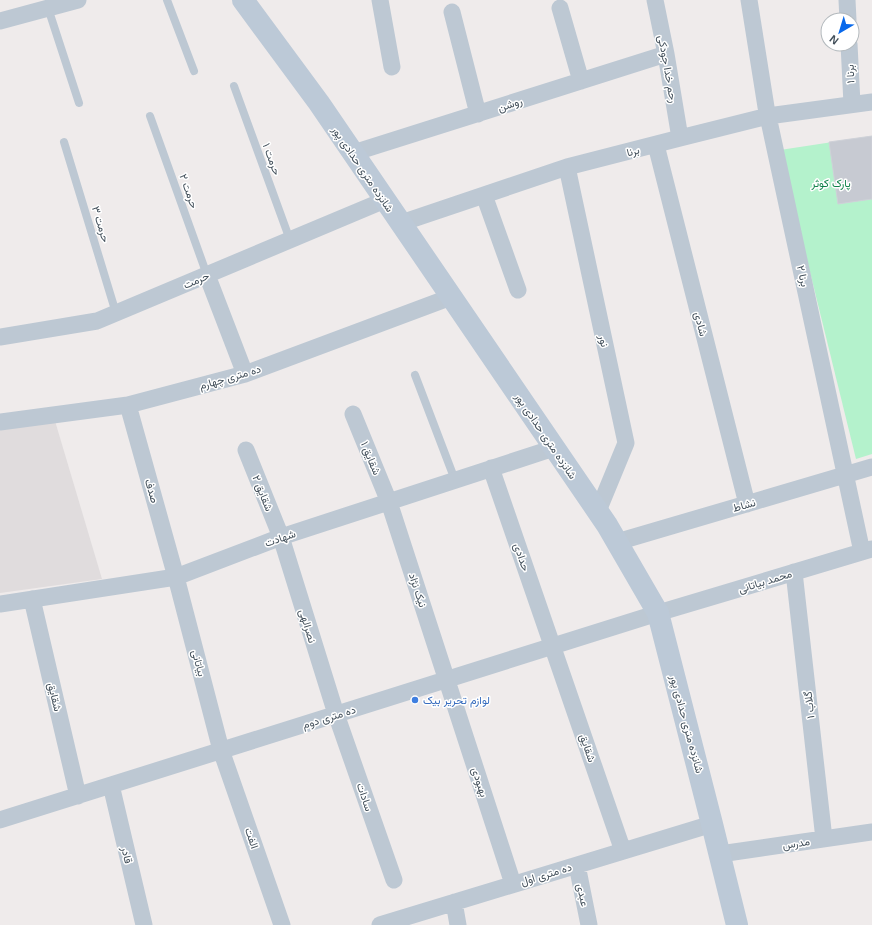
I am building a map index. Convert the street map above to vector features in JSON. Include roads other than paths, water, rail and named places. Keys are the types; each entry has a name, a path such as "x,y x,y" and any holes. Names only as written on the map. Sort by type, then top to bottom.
{"street":[{"name":"شانزده متری حدادی پور","path":"243,0 319,103 598,511 658,612 737,925"},
{"path":"380,0 392,67"},
{"name":"رحم خدا جودکی","path":"655,0 680,138"},
{"name":"برنا ۲","path":"749,0 768,116 846,475 867,550"},
{"path":"847,0 848,12"},
{"path":"0,21 72,1"},
{"path":"560,8 581,81"},
{"path":"452,12 478,114"},
{"name":"برنا ۱","path":"849,52 852,104"},
{"name":"روشن","path":"353,153 666,54"},
{"name":"برنا","path":"401,223 567,167 768,116 872,102"},
{"name":"شادی","path":"656,145 747,504"},
{"name":"نور","path":"567,167 626,444 598,511"},
{"path":"484,195 518,290"},
{"name":"حرمت","path":"1,334 97,321 385,200"},
{"path":"207,275 245,374"},
{"name":"ده متری چهارم","path":"0,422 128,405 245,374 451,297"},
{"name":"صدف","path":"128,405 176,576"},
{"name":"شقایق ۱","path":"353,414 389,502"},
{"name":"شهادت","path":"0,604 176,576 281,537 554,448"},
{"name":"شقایق ۲","path":"246,450 281,537"},
{"name":"نشاط","path":"617,542 872,467"},
{"name":"حدادی","path":"491,468 553,646"},
{"name":"نیک نژاد","path":"389,502 447,679"},
{"name":"نصرالهی","path":"281,537 336,714"},
{"name":"محمد بیاتانی","path":"658,612 867,550"},
{"name":"گلاب ۱","path":"794,572 824,839"},
{"name":"بیاتانی","path":"176,576 221,750"},
{"name":"شقایق","path":"32,599 78,796"},
{"name":"ده متری دوم","path":"0,820 658,612"},
{"name":"شقایق","path":"553,646 624,851"},
{"name":"بهبودی","path":"447,679 513,884"},
{"name":"سادات","path":"336,714 394,880"},
{"name":"الفت","path":"221,750 282,925"},
{"name":"قادر","path":"111,785 144,925"},
{"name":"ده متری اول","path":"380,925 712,824"},
{"name":"مدرس","path":"720,854 872,832"},
{"name":"عبدی","path":"577,865 589,925"},
{"path":"454,902 458,925"}],"lane":[{"path":"167,0 194,71"},
{"path":"48,8 79,103"},
{"name":"حرمت ۱","path":"234,86 290,240"},
{"name":"حرمت ۲","path":"150,116 207,275"},
{"name":"حرمت ۳","path":"64,142 116,313"},
{"path":"415,375 455,480"}],"place":[{"name":"لوازم تحریر بیک","path":"415,700"}],"park label":[{"name":"پارک کوثر","path":"831,183"}]}
